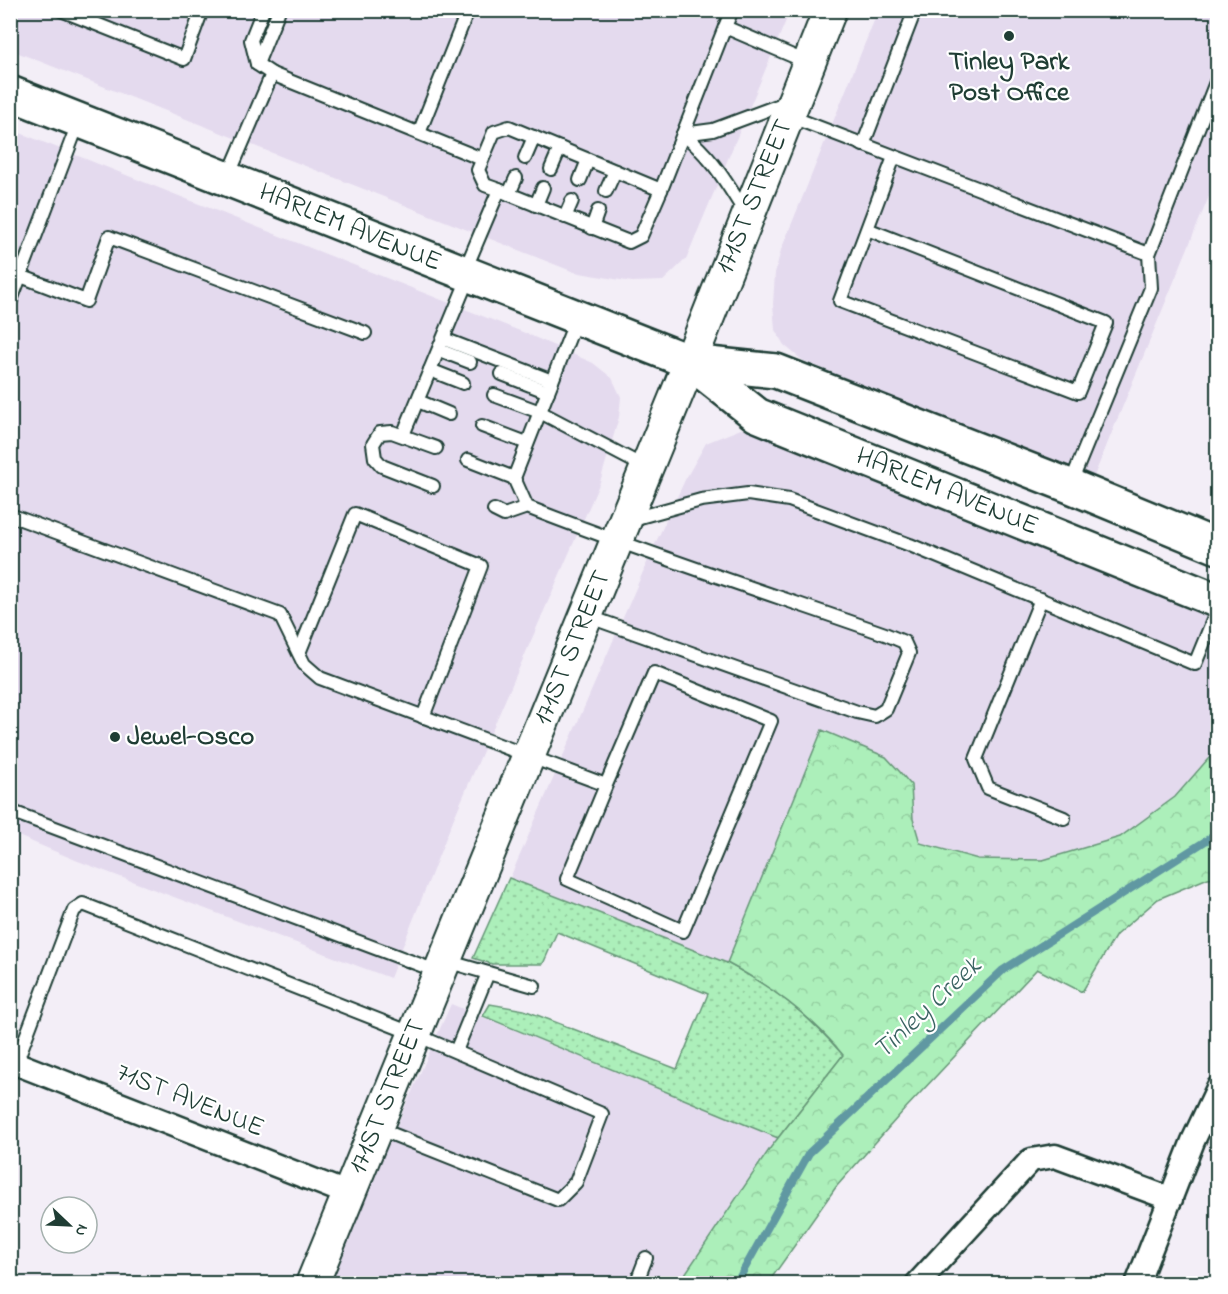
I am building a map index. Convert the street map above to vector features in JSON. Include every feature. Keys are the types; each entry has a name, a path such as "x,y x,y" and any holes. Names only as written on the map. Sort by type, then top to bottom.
{"main road":[{"name":"HARLEM AVENUE","path":"10,93 690,362 776,371 1070,486 1218,547"},
{"name":"HARLEM AVENUE","path":"690,362 757,416 1218,601"}],"street":[{"name":"171ST STREET","path":"312,1284 690,362 830,10"},
{"name":"71ST AVENUE","path":"13,1062 349,1194"},
{"path":"1137,1284 1197,1131 1218,1088"},
{"path":"917,1284 1031,1160 1055,1156 1172,1199"}],"lane":[{"path":"61,10 184,59 202,10"},
{"path":"263,10 251,40 257,64 272,74 482,159"},
{"path":"257,64 279,10"},
{"path":"419,134 468,10"},
{"path":"661,190 509,127 494,132 478,170 485,185 629,242 641,236 661,190 732,10"},
{"path":"862,145 915,10"},
{"path":"725,27 809,63"},
{"path":"227,179 272,74"},
{"path":"1070,486 1151,288 1149,254 1218,77"},
{"path":"683,134 713,130 791,108 862,145 1149,254"},
{"path":"10,303 16,274 79,120"},
{"path":"683,134 703,150 748,217"},
{"path":"525,158 534,137"},
{"path":"551,169 560,148"},
{"path":"867,229 1106,323 1078,392 840,301 867,229 894,157"},
{"path":"580,180 588,160"},
{"path":"606,191 615,171"},
{"path":"403,435 467,274 504,192 516,178"},
{"path":"536,205 543,188"},
{"path":"565,217 572,201"},
{"path":"592,228 598,211"},
{"path":"16,274 86,301 109,237 365,333"},
{"path":"526,507 514,478 577,317"},
{"path":"441,344 471,362"},
{"path":"441,344 550,386"},
{"path":"430,370 463,383"},
{"path":"502,374 550,386"},
{"path":"494,395 540,412 646,468"},
{"path":"418,401 449,414"},
{"path":"482,426 527,443"},
{"path":"433,486 382,466 375,458 373,444 380,434 392,432 436,448"},
{"path":"468,460 514,478"},
{"path":"620,532 701,500 748,494 789,500 910,545 1196,664 1218,608"},
{"path":"494,510 504,514 526,507 620,532 702,570 904,642 909,653 886,710 875,716 857,712 586,615"},
{"path":"299,653 355,514 481,566 423,717"},
{"path":"10,516 280,615 303,664 320,678 606,785"},
{"path":"1041,600 976,759 988,788 1064,818"},
{"path":"654,673 771,721 683,931 567,879 606,785 654,673"},
{"path":"10,811 442,967 488,973 534,986"},
{"path":"13,1062 74,909 83,904 414,1034 602,1113 576,1182 558,1200 376,1127"},
{"path":"456,1051 488,973"},
{"path":"636,1284 646,1258"}],"shaded area":[{"path":"619,10 632,16 635,10 790,11 686,259 663,281 632,282 574,272 11,50 10,11"},
{"path":"878,11 1217,11 1217,177 1092,481 802,360 784,345 775,330 773,304 775,273 781,250"},
{"path":"10,129 525,333 593,363 612,378 621,397 619,417 600,482 453,820 390,978 78,861 11,833"},
{"path":"741,429 792,442 1217,621 1217,752 1208,759 1175,797 1120,837 1043,860 978,859 920,843 913,819 911,785 823,730 727,963 510,878 685,480 706,443"},
{"path":"451,1004 778,1138 679,1283 326,1284"}],"green space":[{"path":"822,730 886,757 900,772 911,785 913,819 920,843 978,859 1043,860 1120,837 1175,797 1208,759 1217,752 1217,877 1208,878 1158,899 1116,935 1082,992 1037,969 905,1109 836,1187 768,1283 679,1283 771,1147 843,1055 818,1027 790,1003 727,963"},
{"path":"509,878 727,963 761,982 790,1003 843,1055 778,1138 483,1016 490,1004 524,1010 677,1069 708,994 557,932 543,964 492,964 473,958"}],"waterway":[{"name":"Tinley Creek","path":"736,1284 809,1153 1003,970 1218,833"}],"place":[{"name":"Tinley Park Post Office","path":"1009,36"},
{"name":"Jewel-Osco","path":"115,737"}]}
